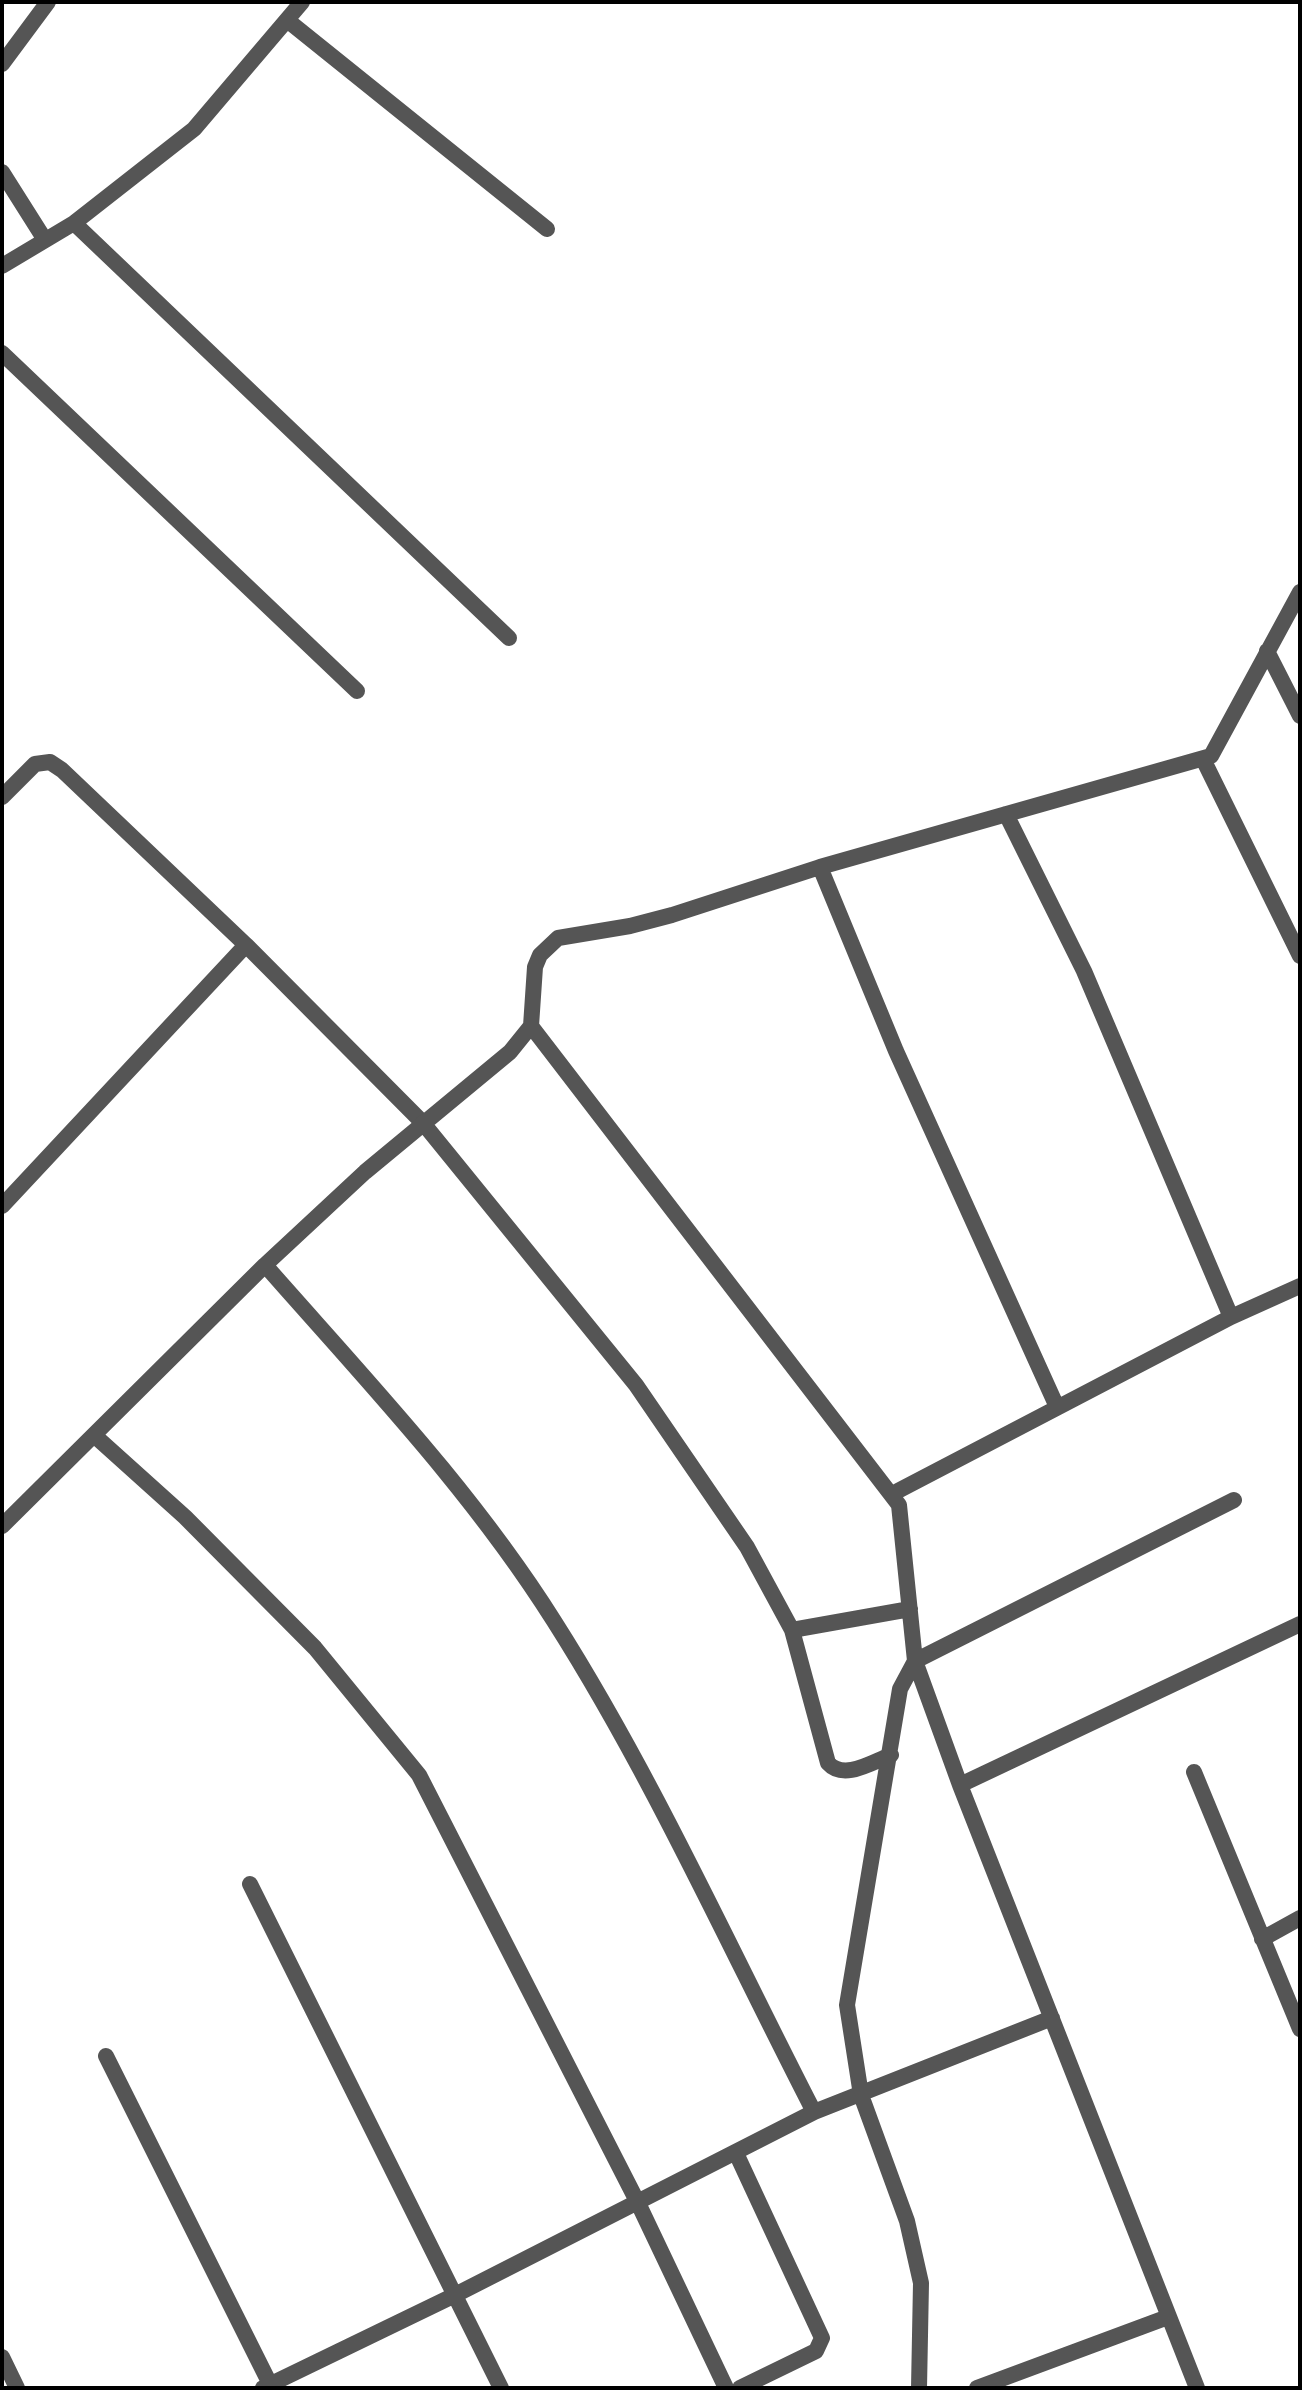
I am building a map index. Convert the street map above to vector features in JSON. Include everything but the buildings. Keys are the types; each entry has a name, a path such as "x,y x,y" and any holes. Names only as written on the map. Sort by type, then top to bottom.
{"street":[{"path":"2,64 48,2"},
{"path":"2,266 74,223 194,129 302,2"},
{"path":"287,20 547,229"},
{"path":"2,172 45,240"},
{"path":"74,223 509,638"},
{"path":"2,353 357,691"},
{"path":"2,1526 265,1265 423,1123 510,1052 531,1026 535,967 540,955 558,938 630,926 820,867 1211,756 1300,592"},
{"path":"1267,651 1300,716"},
{"path":"1203,759 1300,956"},
{"path":"2,797 35,764 50,762 246,945 423,1123 636,1385 747,1547 792,1630 828,1763 836,1771 845,1772 891,1755"},
{"path":"1006,814 1084,971 1231,1317"},
{"path":"820,867 896,1051 1057,1407"},
{"path":"2,1206 246,945"},
{"path":"531,1026 899,1505 915,1661 960,1785 1197,2388"},
{"path":"265,1265 442,1466 504,1546 554,1620 608,1710 814,2112"},
{"path":"892,1494 1231,1317 1300,1286"},
{"path":"95,1436 185,1517 315,1648 406,1756 451,1831 638,2203 726,2388"},
{"path":"919,2388 921,2283 907,2221 861,2095 847,2005 900,1689 915,1661 1234,1500"},
{"path":"792,1630 910,1609"},
{"path":"960,1785 1300,1624"},
{"path":"1194,1772 1300,2029"},
{"path":"250,1884 501,2388"},
{"path":"1262,1939 1300,1918"},
{"path":"106,2056 268,2387 814,2112 1052,2018"},
{"path":"736,2153 822,2338 816,2351 740,2388"},
{"path":"977,2388 1168,2317"},
{"path":"2,2357 17,2388"}]}
